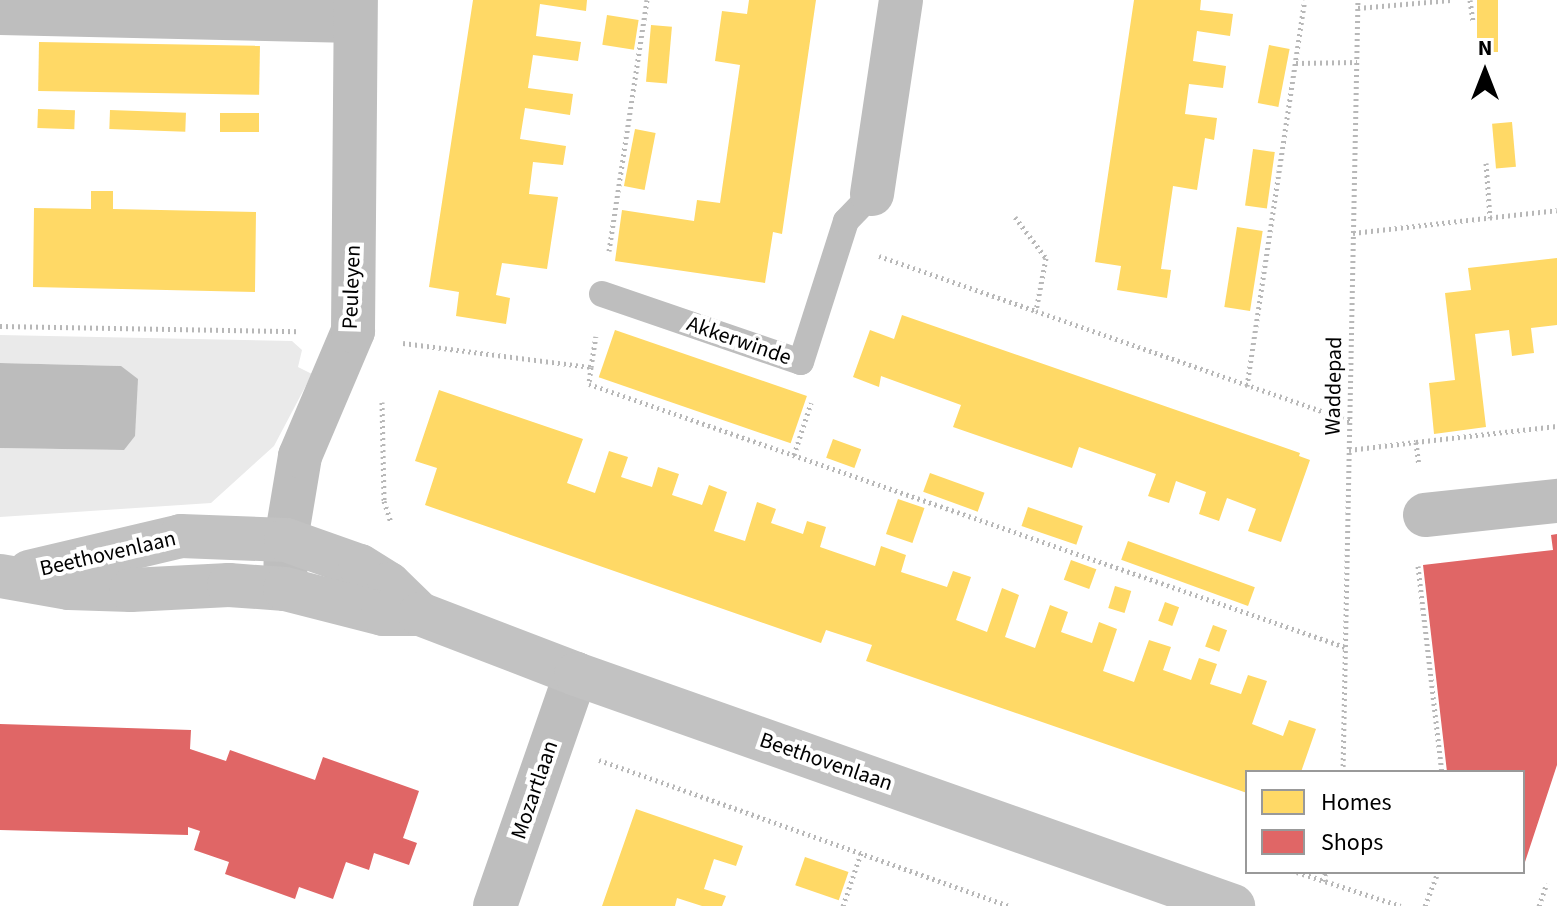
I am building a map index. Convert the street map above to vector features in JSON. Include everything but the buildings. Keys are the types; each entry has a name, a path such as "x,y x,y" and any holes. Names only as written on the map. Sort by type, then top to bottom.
{"main road":[{"name":"Beethovenlaan","path":"7,576 181,536 286,540 360,566 389,584 420,614"},
{"name":"Beethovenlaan","path":"7,576 69,588 131,590 229,585 285,589 383,614 420,614 576,674 1233,906"}],"street":[{"name":"Akkerwinde","path":"872,194 901,0"},
{"name":"Peuleyen","path":"0,13 356,10 352,334 300,456 286,540 285,589"},
{"path":"1425,515 1557,501"},
{"name":"Mozartlaan","path":"495,906 576,674"}],"lane":[{"name":"Akkerwinde","path":"602,294 801,362 846,221 872,194"}],"path":[{"path":"647,0 589,384 1345,647"},
{"path":"1247,386 1305,0"},
{"name":"Waddepad","path":"1343,770 1358,0"},
{"path":"1358,8 1451,0"},
{"path":"1470,0 1473,21"},
{"path":"1296,63 1357,62"},
{"path":"1486,163 1490,218"},
{"path":"1353,233 1557,210"},
{"path":"1015,217 1046,258 1036,311"},
{"path":"839,242 1350,421"},
{"path":"0,326 352,334 591,367"},
{"path":"794,455 813,398 801,362"},
{"path":"382,399 384,501 394,531"},
{"path":"1349,450 1557,426"},
{"path":"1416,442 1425,515 1417,559 1442,770"},
{"path":"551,743 1009,906"},
{"path":"843,906 861,853"},
{"path":"1303,874 1401,906"},
{"path":"1323,881 1325,874"},
{"path":"1425,906 1437,874"},
{"path":"1540,906 1547,883"}],"shaded area":[{"path":"0,335 292,341 302,350 298,367 312,374 274,446 211,503 0,517 0,448 124,450 121,366 0,363"},
{"path":"0,363 121,366 138,379 135,436 124,450 0,448"}]}
